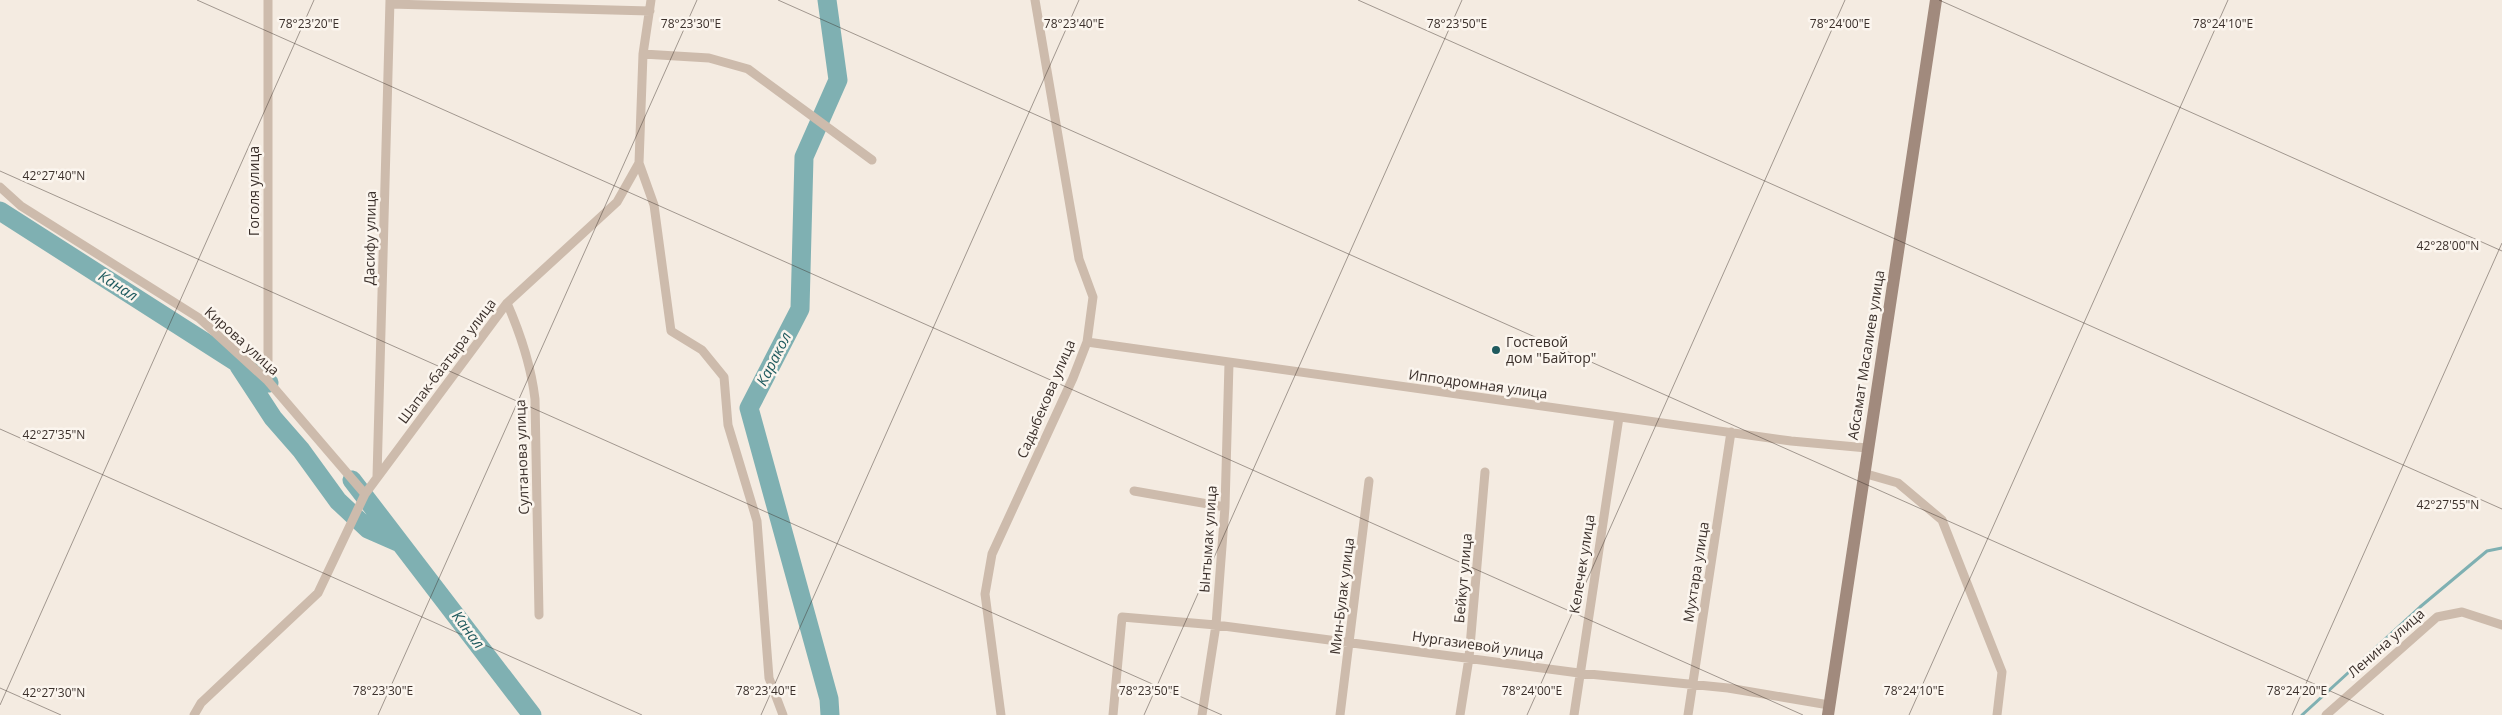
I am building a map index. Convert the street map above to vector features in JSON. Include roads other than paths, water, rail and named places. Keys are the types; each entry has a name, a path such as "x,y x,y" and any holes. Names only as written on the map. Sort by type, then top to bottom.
{"street":[{"name":"Гоголя улица","path":"268,0 268,382"},
{"name":"Шапак-баатыра улица","path":"194,715 201,703 318,593 365,494 507,303 617,202 639,163 643,54 651,0"},
{"name":"Садыбекова улица","path":"1001,715 985,594 992,554 1070,386 1087,342 1094,297 1079,259 1035,0"},
{"name":"Абсамат Масалиев улица","path":"1829,710 1936,0"},
{"path":"390,2 508,3 650,11"},
{"name":"Дасифу улица","path":"378,477 390,2"},
{"path":"643,54 709,58 748,69 872,160"},
{"path":"639,163 654,205 671,331 702,350 724,377 728,425 757,521 769,678 783,715"},
{"name":"Кирова улица","path":"0,188 21,206 199,318 268,382 365,494"},
{"name":"Султанова улица","path":"507,303 520,333 532,373 535,399 539,615"},
{"name":"Ипподромная улица","path":"1087,342 1619,417 1867,448"},
{"name":"Ынтымак улица","path":"1202,715 1216,625 1226,507 1229,363"},
{"name":"Келечек улица","path":"1574,715 1619,417"},
{"name":"Мухтара улица","path":"1688,715 1731,432"},
{"name":"Бейкут улица","path":"1460,715 1469,658 1485,472"},
{"path":"1864,473 1898,483 1942,520 2002,672 1997,715"},
{"name":"Мин-Булак улица","path":"1340,715 1351,642 1370,481"},
{"path":"1134,491 1226,507"},
{"name":"Ленина улица","path":"2326,715 2437,617 2462,612 2502,625"},
{"name":"Нургазиевой улица","path":"1113,715 1122,617 1216,625 1579,673 1692,686 1728,688 1829,710"}],"waterway":[{"name":"Каракол","path":"827,0 838,80 804,157 800,309 749,408 829,699 830,715"},
{"name":"Канал","path":"0,211 269,383"},
{"name":"Канал","path":"239,366 273,418 301,450 338,501 368,529 400,543"},
{"name":"Канал","path":"352,480 532,715"},
{"path":"2302,715 2420,607 2487,551 2502,548"}],"place":[{"name":"Гостевой дом \"Байтор\"","path":"1496,350"}]}
